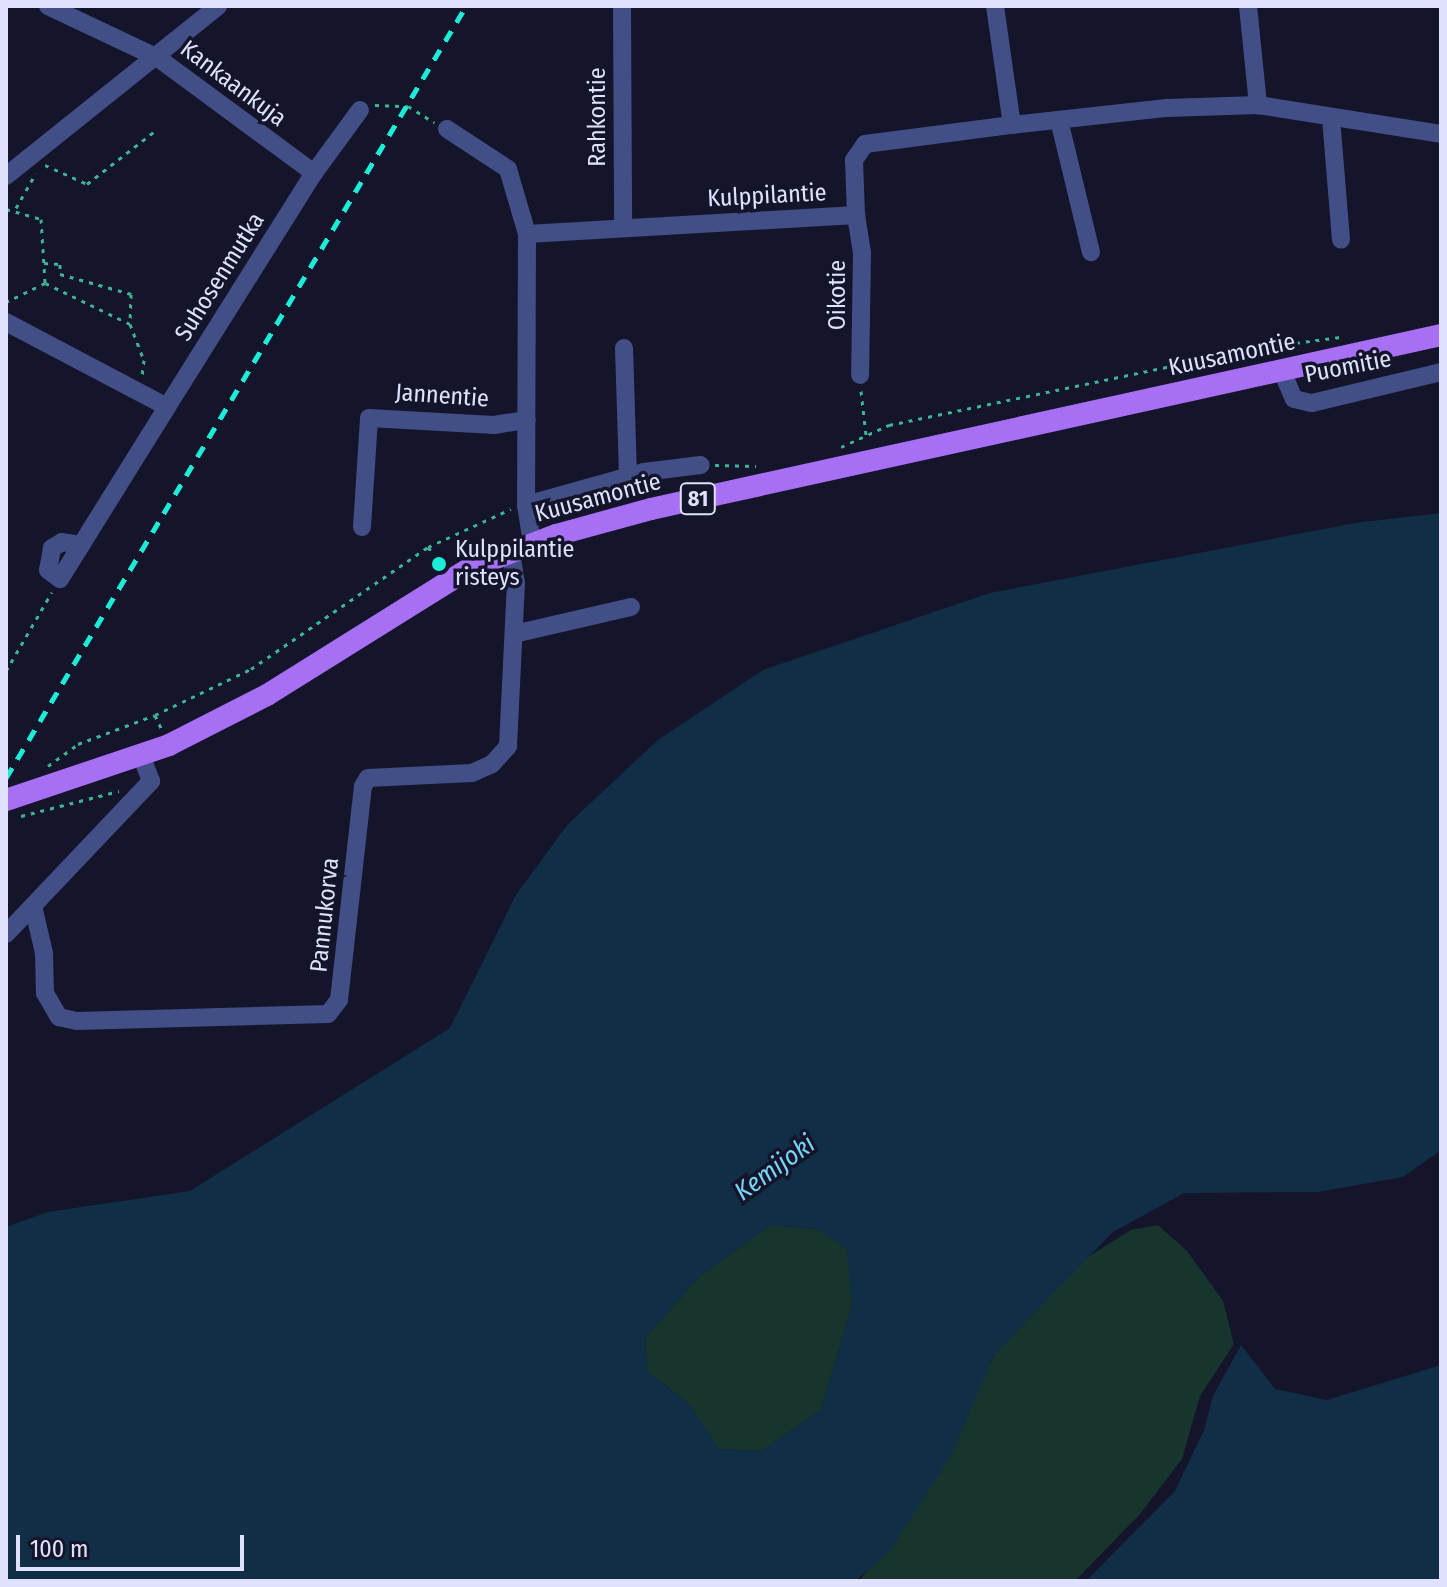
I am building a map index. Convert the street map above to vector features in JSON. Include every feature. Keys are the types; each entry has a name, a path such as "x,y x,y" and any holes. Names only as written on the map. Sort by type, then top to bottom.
{"main road":[{"name":"Kuusamontie","path":"13,808 142,757 267,695 412,600 522,547 651,509 1441,335"}],"street":[{"name":"Kankaankuja","path":"48,6 158,58 314,173"},
{"path":"6,176 158,58 218,6"},
{"name":"Rahkontie","path":"622,6 623,228"},
{"path":"995,6 1012,125"},
{"path":"1248,6 1258,105"},
{"name":"Kulppilantie","path":"527,234 856,215 854,160 865,144 1012,125 1258,105 1441,134"},
{"path":"314,173 360,110"},
{"path":"1331,118 1341,240"},
{"path":"1059,120 1091,252"},
{"path":"447,129 508,169 527,234 526,505 522,547"},
{"name":"Suhosenmutka","path":"60,579 314,173"},
{"name":"Oikotie","path":"856,215 862,253 860,375"},
{"path":"6,322 167,407"},
{"path":"624,348 628,477"},
{"name":"Puomitie","path":"1282,371 1294,399 1312,403 1441,372"},
{"name":"Jannentie","path":"362,527 369,418 494,425 527,420"},
{"path":"526,505 628,477 701,465"},
{"name":"Pannukorva","path":"33,906 44,953 45,993 59,1017 77,1021 328,1014 339,1000 363,786 379,774 472,773 492,764 508,746 522,547"},
{"path":"514,634 631,607"},
{"path":"6,934 151,781 142,757"}],"path":[{"path":"360,110 391,102 447,129"},
{"path":"16,208 42,163 87,184 156,130"},
{"path":"6,209 16,208 41,219 45,283"},
{"path":"44,263 60,264 60,274 131,294 130,324 144,360 136,390"},
{"path":"6,302 45,283"},
{"path":"45,283 130,324"},
{"path":"833,450 889,425 1256,348 1354,337"},
{"path":"1256,348 1258,362"},
{"path":"860,375 867,437"},
{"path":"970,409 972,417"},
{"path":"701,465 769,464"},
{"path":"39,773 78,744 155,715 251,669 428,547 526,505"},
{"path":"428,547 439,564"},
{"path":"6,671 60,579"},
{"path":"155,715 164,734"},
{"path":"13,808 151,781"}],"green space":[{"path":"771,1225 817,1229 848,1249 852,1305 821,1410 762,1451 719,1449 688,1403 647,1371 645,1338 701,1275"},
{"path":"1158,1225 1187,1251 1223,1301 1234,1344 1200,1396 1182,1459 1140,1514 1075,1581 859,1581 915,1511 1016,1312 1038,1288 1131,1230"}],"water":[{"name":"Kemijoki","path":"1441,513 1441,1150 1403,1177 1318,1192 1184,1193 1113,1232 993,1356 952,1454 889,1552 855,1581 6,1581 6,1227 48,1212 190,1191 450,1028 516,895 567,825 658,740 763,670 990,593 1355,523","holes":["771,1225 817,1229 847,1249 852,1305 821,1410 762,1451 719,1449 688,1403 647,1371 645,1338 701,1275"]},
{"path":"1241,1345 1275,1389 1327,1400 1441,1365 1441,1581 1086,1581 1175,1491 1204,1430 1213,1396"}],"railway":[{"path":"6,778 466,6"}],"place":[{"name":"Kulppilantie risteys","path":"439,564"}]}
